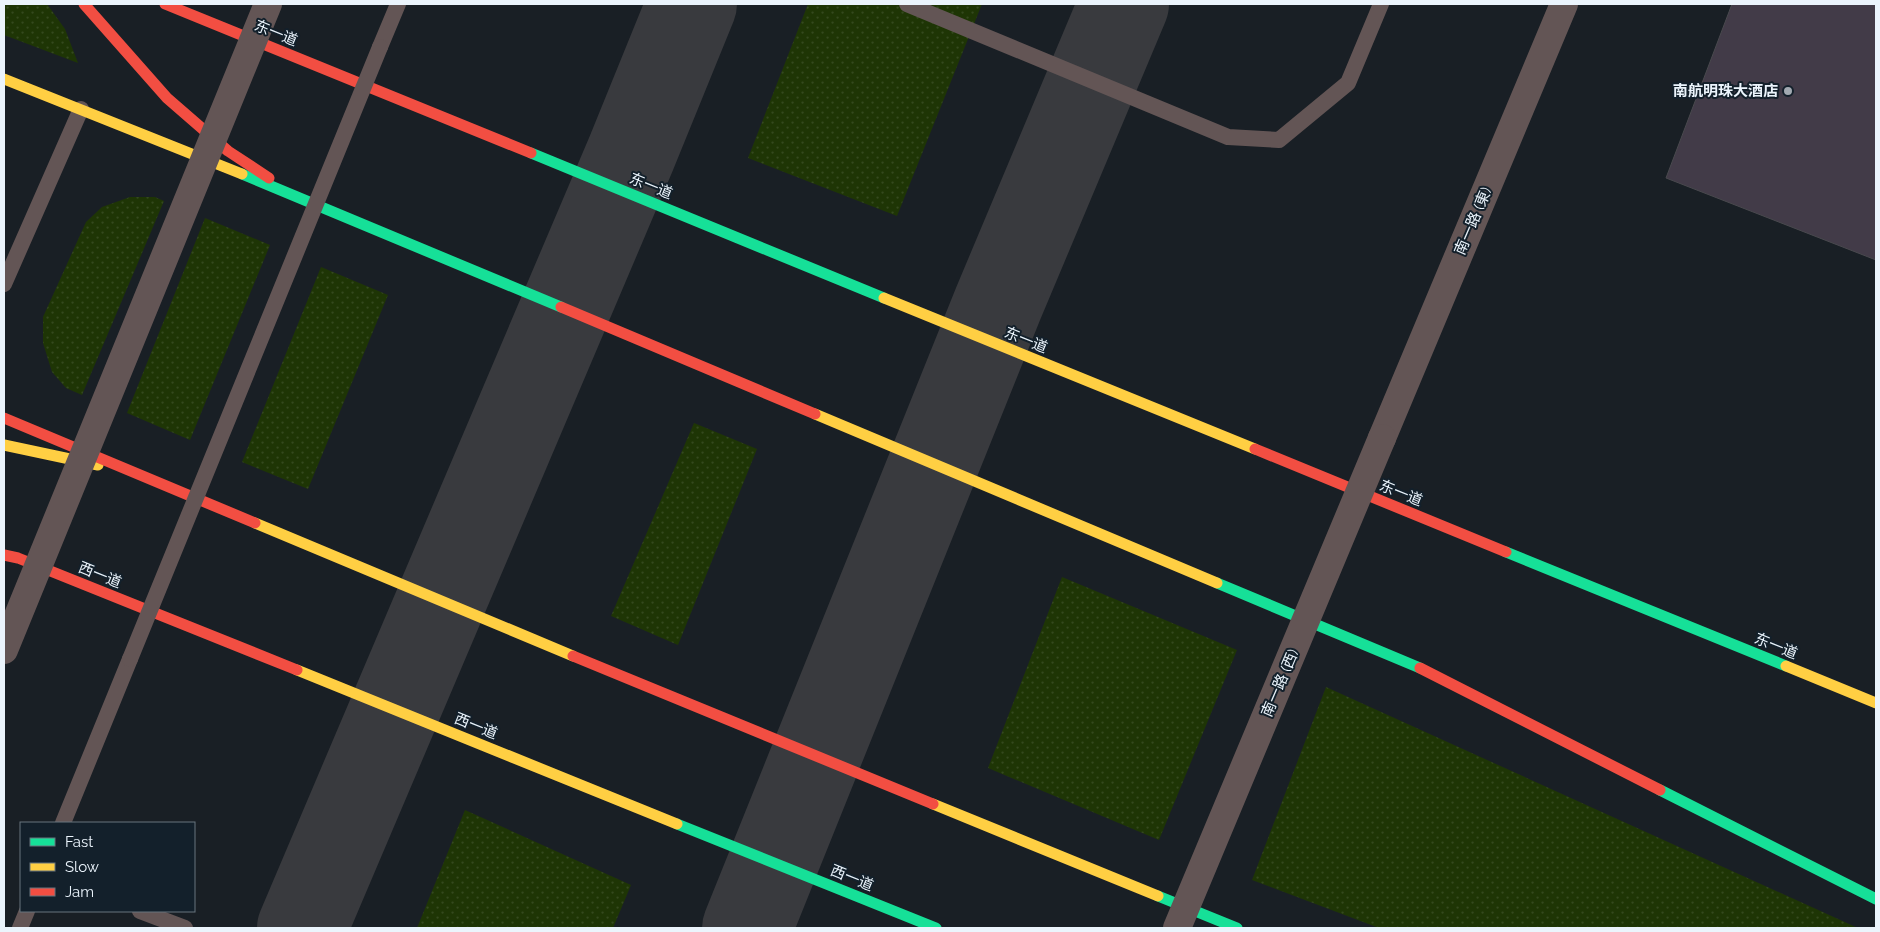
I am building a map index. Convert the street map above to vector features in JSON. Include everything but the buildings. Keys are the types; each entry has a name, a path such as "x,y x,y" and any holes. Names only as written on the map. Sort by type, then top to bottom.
{"main road":[{"path":"84,4 167,98 228,151 293,194"},
{"name":"东一道","path":"165,4 1876,703"},
{"path":"4,79 293,194 1419,668 1876,899"},
{"path":"4,418 648,688 1238,928"},
{"path":"4,445 127,470"},
{"name":"西一道","path":"4,555 18,558 936,928"}],"street":[{"path":"4,650 268,4"},
{"name":"南一路 (東)","path":"1382,438 1564,4"},
{"name":"南一路 (西)","path":"1177,928 1382,438"}],"lane":[{"path":"62,822 398,4"},
{"path":"907,4 1228,137 1278,140 1348,83 1381,4"},
{"path":"4,284 81,110"},
{"path":"20,928 27,912"},
{"path":"143,912 185,928"}],"green space":[{"path":"4,4 47,4 65,29 78,63 4,35"},
{"path":"808,4 982,4 897,216 748,158"},
{"path":"130,197 155,197 164,201 82,395 66,388 52,372 43,343 43,317 86,222 102,207"},
{"path":"205,218 270,245 190,440 127,413"},
{"path":"321,267 388,295 308,489 242,462"},
{"path":"694,423 757,449 678,645 611,616"},
{"path":"1062,577 1237,650 1159,840 988,768"},
{"path":"1326,687 1858,928 1379,928 1252,880"},
{"path":"465,810 631,885 613,928 417,928"}],"taxiway":[{"path":"302,928 631,154 692,4"},
{"path":"747,928 998,304 1124,4"}],"traffic: fast":[{"path":"531,153 884,298"},
{"path":"242,174 561,307"},
{"path":"1506,552 1786,666"},
{"path":"1217,583 1420,668"},
{"path":"1660,790 1876,899"},
{"path":"677,824 936,928"},
{"path":"1158,896 1237,928"}],"traffic: slow":[{"path":"4,79 242,174"},
{"path":"884,298 1255,449"},
{"path":"815,414 1217,583"},
{"path":"4,445 98,465"},
{"path":"255,523 573,656"},
{"path":"1786,666 1876,703"},
{"path":"297,670 677,824"},
{"path":"933,804 1158,896"}],"traffic: jam":[{"path":"84,4 167,98 228,151 269,178"},
{"path":"165,4 531,153"},
{"path":"561,307 815,414"},
{"path":"4,418 255,523"},
{"path":"1255,449 1506,552"},
{"path":"4,555 18,558 297,670"},
{"path":"573,656 933,804"},
{"path":"1420,668 1660,790"}],"place":[{"name":"南航明珠大酒店","path":"1788,91"}]}
